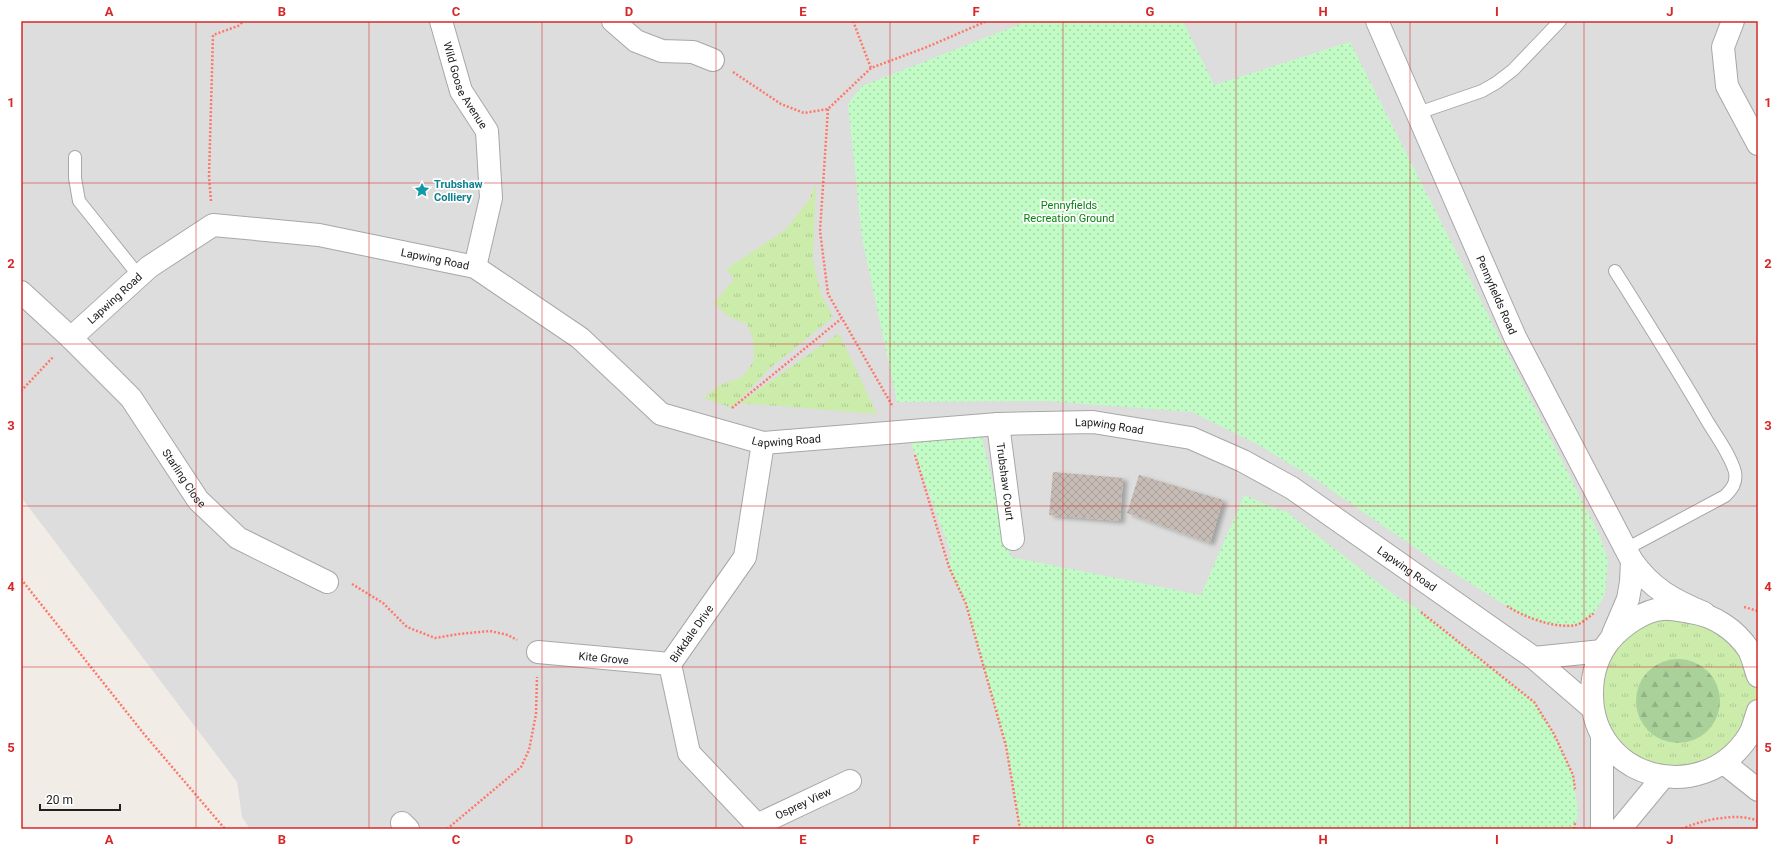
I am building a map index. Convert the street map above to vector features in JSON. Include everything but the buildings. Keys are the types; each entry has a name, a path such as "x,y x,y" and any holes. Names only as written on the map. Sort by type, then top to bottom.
{"street":[{"name":"Wild Goose Avenue","path":"441,21 461,91 487,131 491,198 474,267"},
{"path":"612,21 636,41 662,51 693,52 713,60"},
{"name":"Pennyfields Road","path":"1377,21 1514,337 1629,555 1642,575 1657,589 1676,601 1704,613 1730,628 1754,650 1758,676"},
{"path":"1733,21 1723,47 1727,86 1758,144"},
{"name":"Lapwing Road","path":"71,338 149,267 213,226 319,235 474,267 580,338 661,414 763,443 998,424 1093,422 1191,438 1243,462 1292,488 1534,658 1592,708"},
{"name":"Starling Close","path":"21,292 71,338 131,398 198,500 238,538 327,582"},
{"name":"Trubshaw Court","path":"998,424 1013,539"},
{"name":"Birkdale Drive","path":"759,827 689,754 670,664 745,558 763,443"},
{"path":"1629,555 1631,582 1628,599 1592,678 1592,708 1602,736 1620,758 1646,773 1663,777 1675,778 1704,773 1724,763 1730,758 1749,736 1758,711"},
{"path":"1534,658 1606,646 1628,622 1655,611 1664,609 1704,613"},
{"name":"Kite Grove","path":"538,652 670,664"},
{"path":"1602,736 1602,829"},
{"path":"1724,763 1758,790"},
{"path":"1620,829 1663,777"},
{"name":"Osprey View","path":"759,827 850,781"}],"lane":[{"path":"1418,113 1482,91 1496,83 1513,70 1560,21"},
{"path":"74,157 75,178 79,201 139,276"},
{"path":"1615,271 1702,412 1732,463 1735,474 1735,482 1731,490 1725,496 1629,555"}],"path":[{"path":"213,226 209,178 212,35 238,26 244,21"},
{"path":"853,21 871,68"},
{"path":"713,60 781,104 804,113 828,109 871,68 927,47 987,21"},
{"path":"828,109 820,231 828,294 907,432 949,567 966,604 1008,754 1020,829"},
{"path":"709,428 842,319"},
{"path":"21,391 71,338"},
{"path":"21,579 144,734 225,829"},
{"path":"327,582 352,584 383,603 407,627 435,638 490,631 508,635 538,652 536,714 529,750 521,767 447,829"},
{"path":"1501,602 1514,611 1549,624 1576,625 1595,612"},
{"path":"1418,609 1534,702 1554,734 1573,775 1575,790"},
{"path":"1574,829 1577,818"},
{"path":"1682,829 1694,823 1722,818 1751,818 1758,821"}],"shaded area":[{"path":"21,21 1758,21 1758,829 250,829 242,817 237,782 21,497"}],"green space":[{"name":"Pennyfields Recreation Ground","path":"1028,21 1183,21 1214,85 1350,42 1600,536 1608,561 1605,594 1595,612 1576,625 1549,624 1521,615 1433,560 1318,481 1257,444 1192,412 1045,401 897,402 862,238 848,104 862,86"},
{"path":"816,183 813,260 821,294 833,317 768,370 732,408 704,398 718,386 742,377 754,361 753,339 747,324 729,317 714,303 734,279 726,269 785,230 809,200"},
{"path":"839,333 877,414 739,403"},
{"path":"979,426 1011,557 1201,595 1244,495 1288,513 1393,594 1418,609 1534,702 1554,734 1573,775 1578,812 1574,829 1020,829 1009,757 966,604 949,567 950,550 907,432"},
{"path":"1704,613 1758,676 1758,703 1749,736 1704,773 1621,758 1592,678 1628,622"},
{"path":"1678,659 1694,662 1708,671 1717,685 1720,701 1717,717 1708,731 1694,740 1678,743 1662,740 1648,731 1639,717 1636,701 1639,685 1648,671 1662,662"}],"place":[{"name":"Trubshaw Colliery","path":"422,190"}]}
